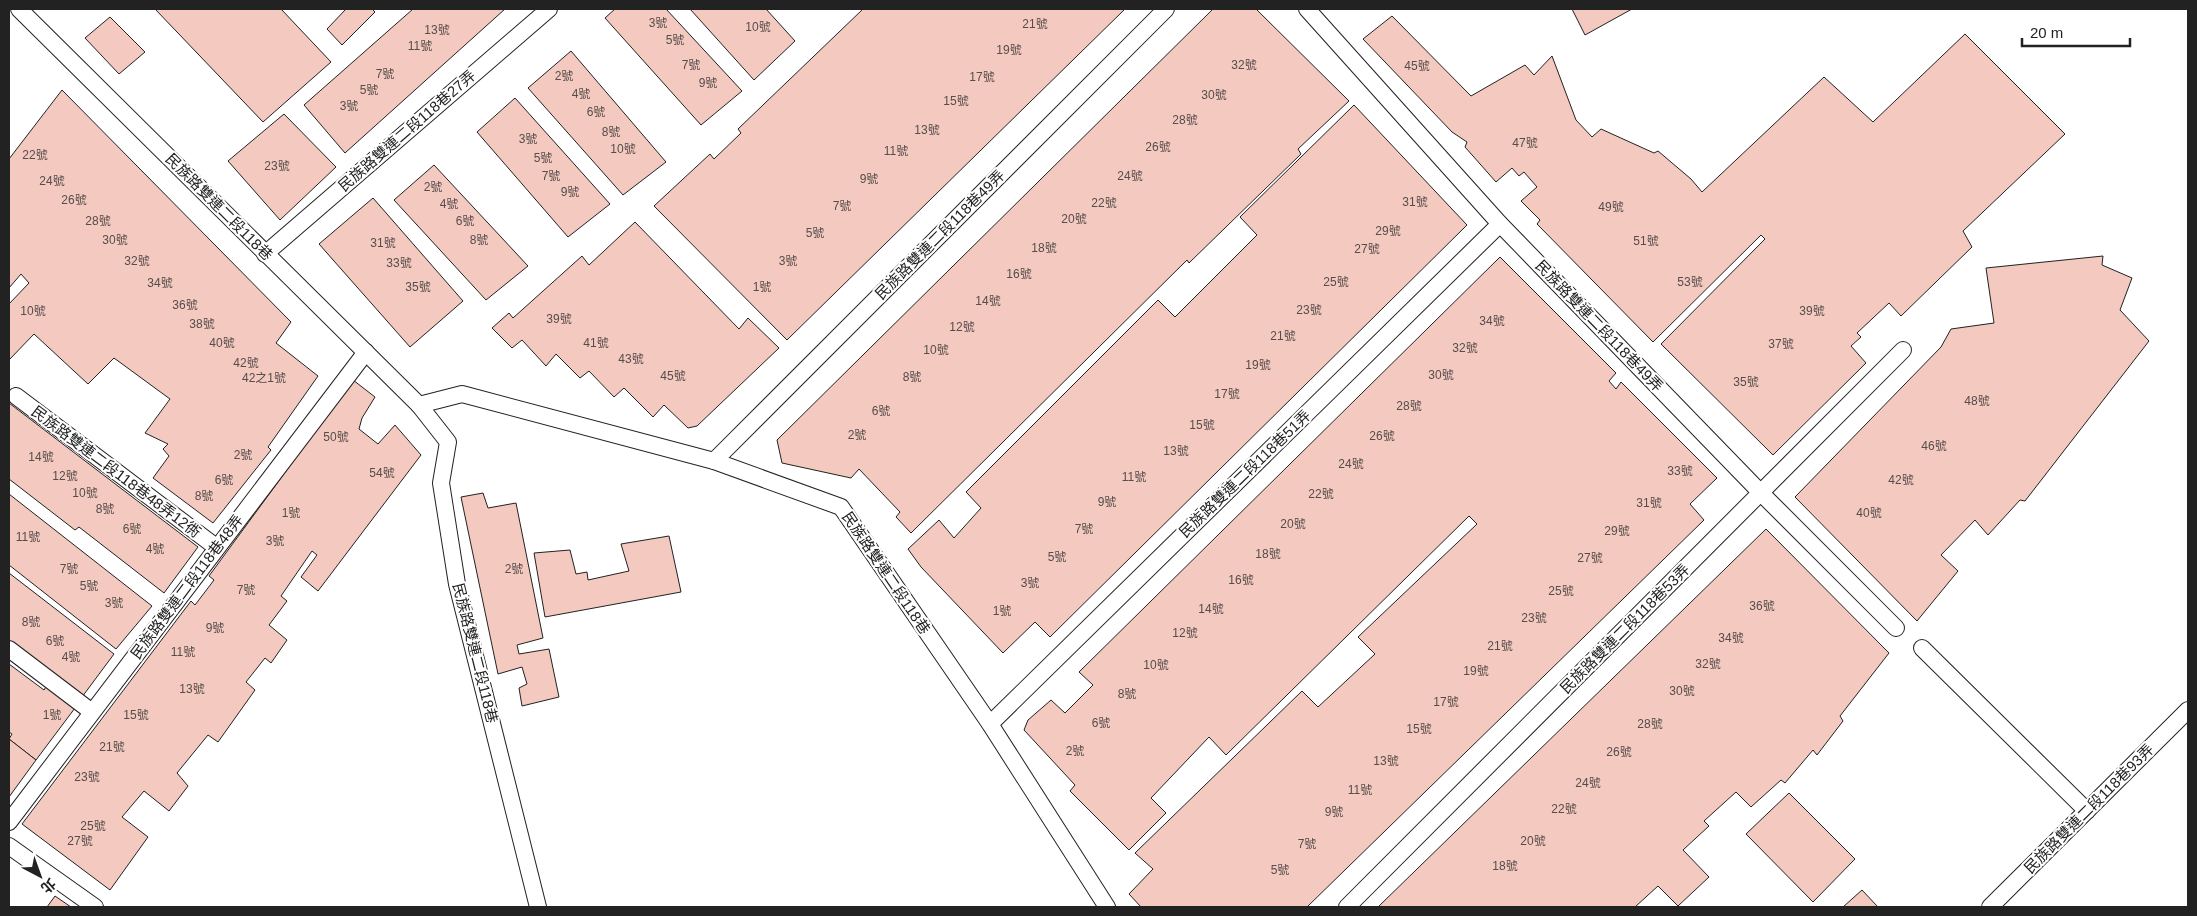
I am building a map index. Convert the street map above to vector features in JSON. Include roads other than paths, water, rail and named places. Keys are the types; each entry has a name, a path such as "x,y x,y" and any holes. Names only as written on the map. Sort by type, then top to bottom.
{"lane":[{"name":"民族路雙連二段118巷","path":"20,9 419,405 448,442 441,483 457,584 538,907"},
{"name":"民族路雙連二段118巷27弄","path":"265,254 550,9"},
{"name":"民族路雙連二段118巷49弄","path":"714,461 1166,9"},
{"name":"民族路雙連二段118巷49弄","path":"1312,11 1500,224 1761,493 1896,628"},
{"name":"民族路雙連二段118巷51弄","path":"990,724 1500,224"},
{"name":"民族路雙連二段118巷53弄","path":"1347,907 1903,350"},
{"name":"民族路雙連二段118巷48弄","path":"9,822 366,352"},
{"name":"民族路雙連二段118巷","path":"419,405 462,394 714,461 841,506 990,724 1108,907"},
{"name":"民族路雙連二段118巷48弄12衖","path":"16,396 216,547"},
{"path":"1922,648 2087,811"},
{"path":"9,649 92,712"},
{"name":"民族路雙連二段118巷93弄","path":"1990,907 2188,710"},
{"path":"9,846 95,907"}]}
